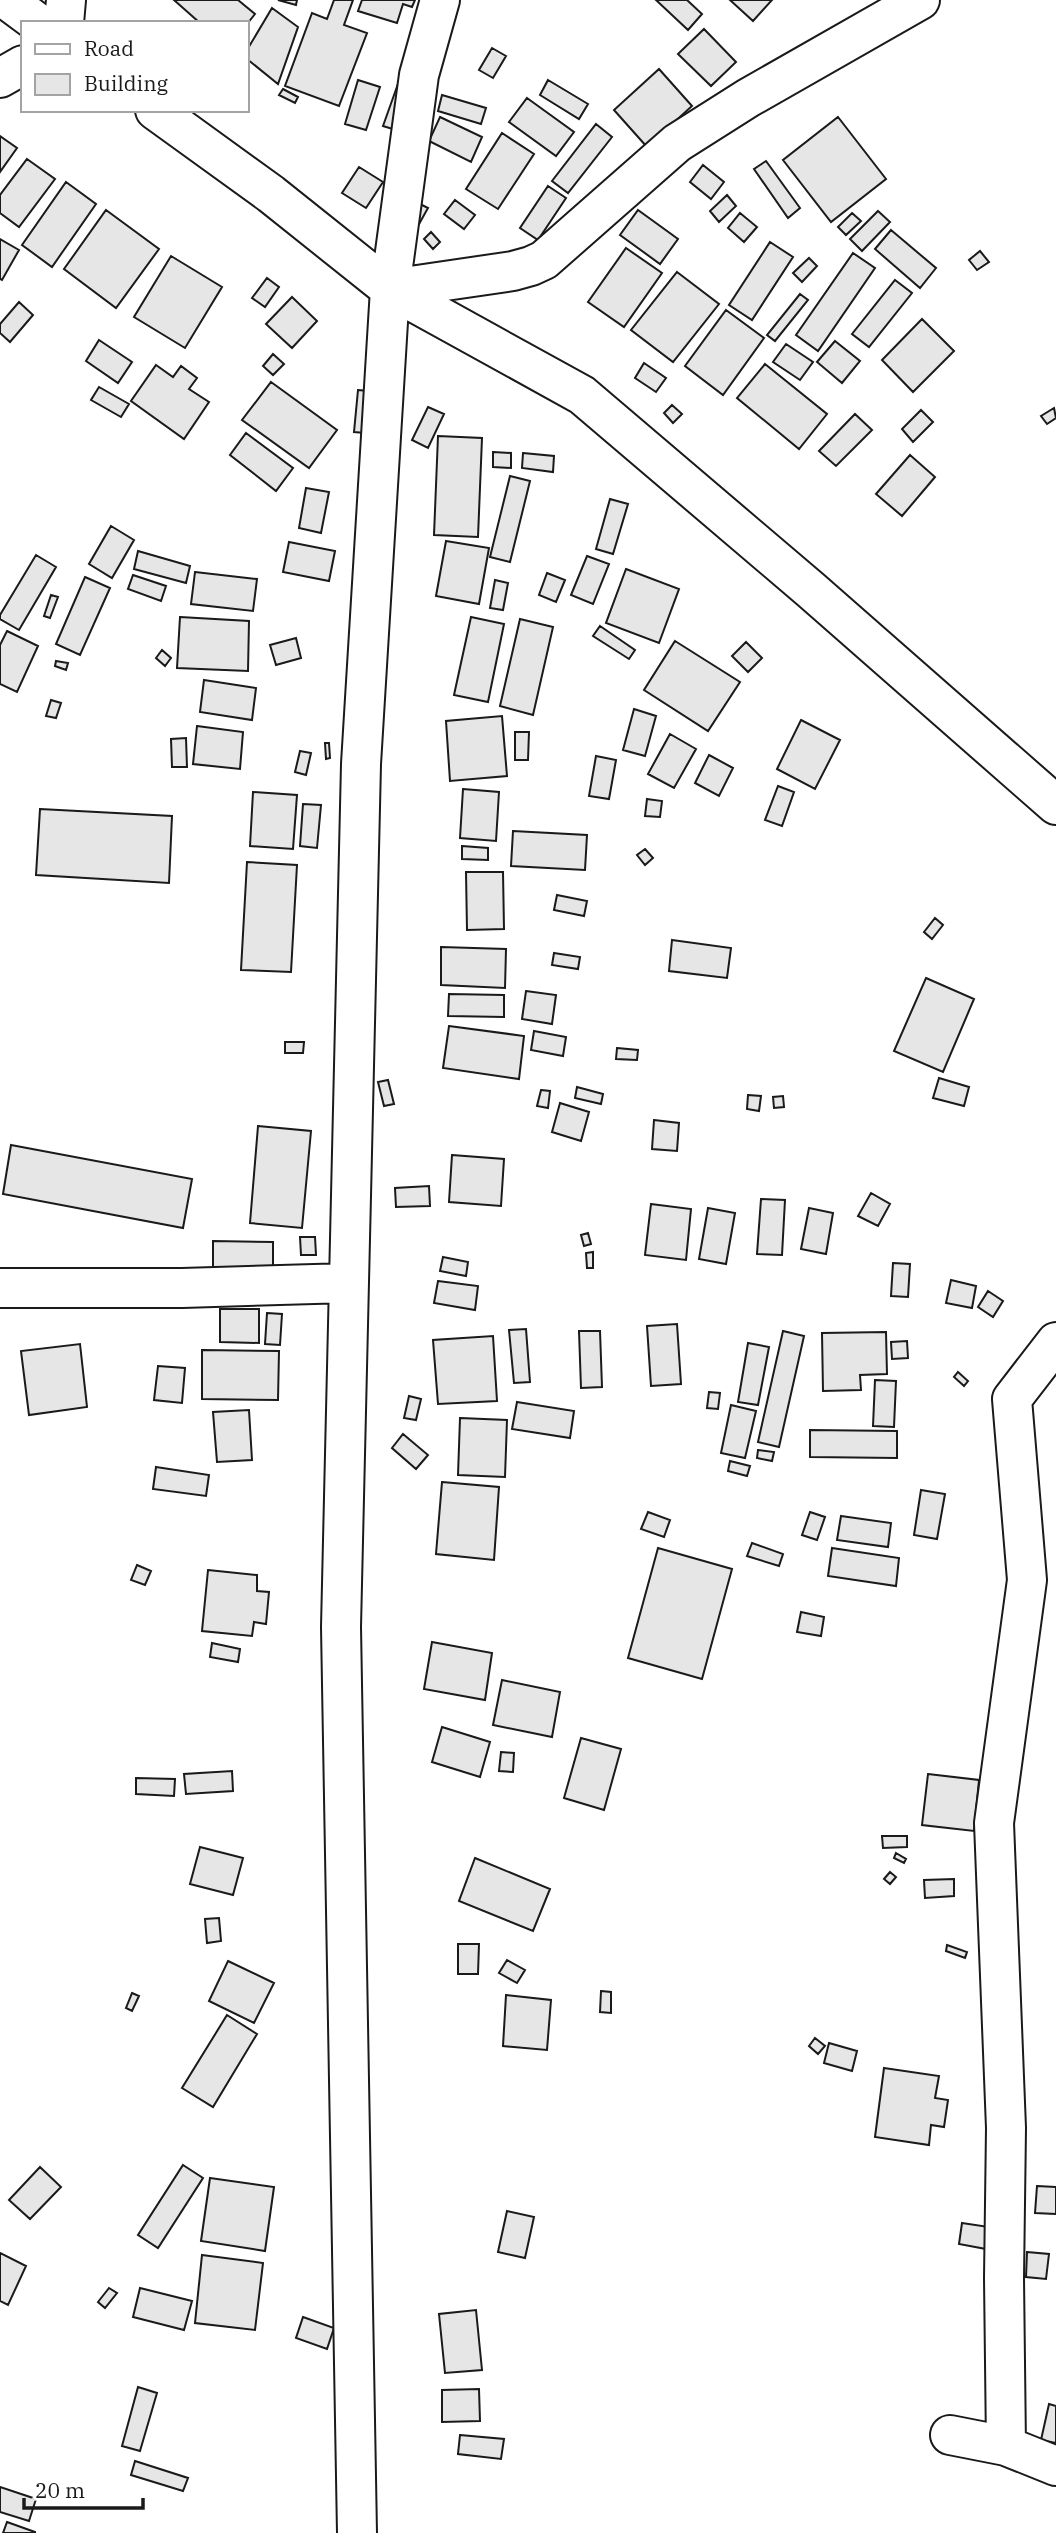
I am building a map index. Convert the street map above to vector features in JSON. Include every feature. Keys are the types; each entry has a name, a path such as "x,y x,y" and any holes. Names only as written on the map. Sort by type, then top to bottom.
{"street":[{"path":"7,0 35,21"},
{"path":"64,21 66,0"},
{"path":"357,2533 341,1627 361,764 390,289 419,75 440,0"},
{"path":"390,289 513,271 544,260 677,143 748,98 920,0"},
{"path":"0,78 21,66"},
{"path":"158,112 271,194 390,289 582,395 811,590 1056,805"},
{"path":"0,1288 182,1288 349,1283"},
{"path":"1006,2446 1006,2128 994,1823 1027,1580 1012,1399 1056,1342"},
{"path":"950,2435 1006,2446 1056,2466"}],"building":[{"path":"174,0 238,0 255,14 248,23 198,21"},
{"path":"278,0 297,0 296,5"},
{"path":"334,0 353,0 344,25 367,33 339,106 285,86 312,13 327,19"},
{"path":"362,0 415,0 412,7 403,4 397,23 358,11"},
{"path":"656,0 687,0 702,14 688,30"},
{"path":"730,0 772,0 753,21"},
{"path":"272,8 298,27 278,84 248,60 248,48"},
{"path":"704,29 736,62 711,86 678,54"},
{"path":"492,48 506,56 493,78 479,70"},
{"path":"659,69 692,106 647,147 614,110"},
{"path":"358,80 380,87 366,130 345,124"},
{"path":"548,80 588,104 579,119 540,95"},
{"path":"399,81 399,131 383,126"},
{"path":"283,89 298,97 295,103 279,95"},
{"path":"442,95 486,108 481,124 438,111"},
{"path":"527,98 574,132 556,156 509,122"},
{"path":"440,117 482,137 471,162 429,141"},
{"path":"838,117 886,179 831,222 783,160"},
{"path":"596,124 612,137 568,193 552,181"},
{"path":"502,133 534,154 498,209 466,189"},
{"path":"0,136 17,148 0,172"},
{"path":"27,159 55,179 19,227 0,213 0,195"},
{"path":"766,161 800,208 788,218 754,169"},
{"path":"703,165 724,182 711,199 690,182"},
{"path":"359,167 383,182 366,208 342,193"},
{"path":"66,182 96,204 52,267 22,245"},
{"path":"548,186 566,198 538,240 520,228"},
{"path":"727,195 736,206 719,222 710,211"},
{"path":"455,200 475,215 464,229 444,214"},
{"path":"416,202 428,208 419,224 407,217"},
{"path":"106,210 159,249 116,308 64,269"},
{"path":"638,210 678,239 660,264 620,235"},
{"path":"878,211 890,222 862,251 850,239"},
{"path":"740,213 757,227 744,242 728,228"},
{"path":"852,213 861,221 846,235 838,227"},
{"path":"891,230 936,268 920,288 875,249"},
{"path":"431,232 440,242 433,249 424,239"},
{"path":"0,239 19,250 2,280 0,279"},
{"path":"770,242 793,257 752,320 729,305"},
{"path":"626,248 662,273 624,327 588,302"},
{"path":"980,251 989,262 977,270 969,260"},
{"path":"853,253 875,268 818,351 796,335"},
{"path":"171,256 222,287 185,348 134,317"},
{"path":"809,258 817,266 802,282 793,273"},
{"path":"677,272 719,304 673,362 631,330"},
{"path":"267,278 279,287 265,307 252,298"},
{"path":"895,280 912,293 869,347 852,334"},
{"path":"800,294 808,300 775,341 767,335"},
{"path":"292,297 317,321 292,348 266,324"},
{"path":"19,302 33,315 10,342 0,333 0,324"},
{"path":"726,310 764,338 723,395 685,366"},
{"path":"922,319 954,351 913,392 882,360"},
{"path":"99,340 132,362 118,383 86,361"},
{"path":"835,341 860,361 842,383 817,362"},
{"path":"786,344 813,362 800,380 773,362"},
{"path":"273,354 284,364 273,375 263,366"},
{"path":"644,363 666,378 656,392 635,378"},
{"path":"765,364 827,414 799,449 737,398"},
{"path":"156,365 173,377 181,366 197,378 189,389 209,402 184,439 131,401"},
{"path":"271,382 337,430 309,468 242,420"},
{"path":"99,387 129,404 121,417 91,400"},
{"path":"358,390 368,391 365,433 354,432"},
{"path":"672,405 682,414 673,423 664,413"},
{"path":"428,407 444,414 428,448 412,440"},
{"path":"1054,408 1056,418 1047,424 1041,416"},
{"path":"921,410 933,422 913,442 902,429"},
{"path":"855,414 872,430 836,466 819,451"},
{"path":"246,433 293,468 276,491 230,455"},
{"path":"438,436 482,438 478,537 434,535"},
{"path":"493,452 511,453 511,468 493,467"},
{"path":"523,453 554,456 553,472 522,468"},
{"path":"910,455 935,477 902,516 876,494"},
{"path":"510,476 530,481 510,562 490,557"},
{"path":"306,488 329,492 321,533 299,528"},
{"path":"610,499 628,504 613,554 596,549"},
{"path":"111,526 134,540 112,578 89,564"},
{"path":"446,541 489,548 479,604 436,596"},
{"path":"289,542 335,551 329,581 283,572"},
{"path":"138,551 190,566 186,583 134,569"},
{"path":"36,555 56,567 19,630 0,619 0,615"},
{"path":"587,556 609,564 593,604 571,595"},
{"path":"626,569 679,589 659,643 606,623"},
{"path":"195,572 257,579 253,611 191,604"},
{"path":"547,573 565,580 556,602 539,595"},
{"path":"133,575 166,586 161,601 128,589"},
{"path":"85,577 110,588 80,655 56,644"},
{"path":"495,580 508,583 503,610 490,608"},
{"path":"51,595 58,597 50,618 44,616"},
{"path":"180,617 249,621 248,671 177,668"},
{"path":"471,617 504,624 488,702 454,695"},
{"path":"520,619 553,627 533,715 500,706"},
{"path":"600,626 635,650 629,659 593,636"},
{"path":"7,631 38,646 17,692 0,684 0,645"},
{"path":"296,638 301,658 276,665 270,645"},
{"path":"675,641 740,682 708,731 644,690"},
{"path":"746,642 762,658 748,672 732,656"},
{"path":"162,650 171,658 165,666 156,658"},
{"path":"56,661 68,663 66,670 55,666"},
{"path":"204,680 256,688 252,720 200,712"},
{"path":"51,700 61,703 56,718 46,716"},
{"path":"634,709 656,716 645,756 623,750"},
{"path":"502,716 507,776 450,781 446,721"},
{"path":"801,720 840,740 815,789 777,769"},
{"path":"197,726 243,732 240,769 193,764"},
{"path":"515,732 529,732 528,760 515,760"},
{"path":"670,734 696,749 674,788 648,774"},
{"path":"186,738 187,767 172,767 171,739"},
{"path":"325,743 329,743 330,758 326,759"},
{"path":"300,751 311,753 306,775 295,772"},
{"path":"709,755 733,768 719,796 695,783"},
{"path":"596,756 616,760 609,799 589,796"},
{"path":"778,786 794,792 782,826 765,820"},
{"path":"463,789 499,792 496,841 460,838"},
{"path":"253,792 297,795 293,849 250,846"},
{"path":"647,799 662,801 660,817 645,816"},
{"path":"303,804 321,805 317,848 300,846"},
{"path":"40,809 172,816 169,883 36,875"},
{"path":"513,831 587,835 585,870 511,866"},
{"path":"462,846 488,848 488,860 462,859"},
{"path":"645,849 653,858 645,865 637,855"},
{"path":"247,862 297,865 291,972 241,970"},
{"path":"466,872 503,872 504,929 467,930"},
{"path":"557,895 587,901 584,916 554,910"},
{"path":"935,918 943,925 932,939 924,932"},
{"path":"672,940 731,948 727,978 669,971"},
{"path":"441,947 506,949 505,988 441,985"},
{"path":"554,953 580,957 578,969 552,965"},
{"path":"926,978 974,999 943,1072 894,1051"},
{"path":"526,991 556,995 552,1024 522,1019"},
{"path":"449,994 504,995 504,1017 448,1016"},
{"path":"449,1026 524,1036 519,1079 443,1068"},
{"path":"534,1031 566,1037 563,1056 531,1050"},
{"path":"285,1042 304,1042 303,1053 285,1053"},
{"path":"617,1048 638,1050 637,1060 616,1059"},
{"path":"939,1078 969,1087 964,1106 933,1098"},
{"path":"388,1080 394,1104 384,1106 378,1082"},
{"path":"577,1087 603,1094 601,1104 575,1098"},
{"path":"541,1090 550,1091 548,1108 537,1106"},
{"path":"748,1095 761,1096 759,1111 747,1109"},
{"path":"783,1096 784,1107 774,1108 773,1097"},
{"path":"560,1103 589,1112 581,1141 552,1132"},
{"path":"654,1120 679,1123 677,1151 652,1149"},
{"path":"258,1126 311,1131 302,1228 250,1223"},
{"path":"11,1145 192,1179 183,1228 3,1194"},
{"path":"452,1155 504,1159 501,1206 449,1202"},
{"path":"429,1186 430,1206 396,1207 395,1188"},
{"path":"871,1193 890,1204 878,1226 858,1216"},
{"path":"761,1199 785,1200 782,1255 757,1254"},
{"path":"651,1204 691,1209 686,1260 645,1255"},
{"path":"708,1208 735,1213 726,1264 699,1259"},
{"path":"809,1208 833,1213 826,1254 801,1249"},
{"path":"588,1233 591,1244 584,1246 581,1235"},
{"path":"300,1237 315,1237 316,1255 301,1255"},
{"path":"213,1241 273,1242 273,1271 213,1270"},
{"path":"593,1252 593,1268 587,1268 586,1253"},
{"path":"443,1257 468,1262 466,1276 440,1271"},
{"path":"893,1263 910,1264 908,1297 891,1296"},
{"path":"951,1280 976,1286 972,1308 946,1303"},
{"path":"438,1281 478,1286 475,1310 434,1303"},
{"path":"988,1291 1003,1301 993,1317 978,1307"},
{"path":"220,1309 259,1309 259,1343 220,1342"},
{"path":"267,1313 282,1314 280,1345 265,1344"},
{"path":"677,1324 681,1384 651,1386 647,1326"},
{"path":"526,1329 530,1382 514,1383 509,1330"},
{"path":"579,1331 600,1331 602,1387 581,1388"},
{"path":"783,1331 804,1336 779,1447 758,1442"},
{"path":"886,1332 887,1374 860,1375 861,1390 823,1391 822,1333"},
{"path":"493,1336 497,1401 438,1404 433,1340"},
{"path":"907,1341 908,1358 892,1359 891,1342"},
{"path":"748,1343 769,1347 758,1405 738,1402"},
{"path":"80,1344 87,1407 29,1415 21,1351"},
{"path":"202,1350 279,1351 278,1400 202,1399"},
{"path":"158,1366 185,1368 182,1403 154,1400"},
{"path":"958,1372 968,1381 964,1386 954,1377"},
{"path":"875,1380 896,1381 894,1427 873,1426"},
{"path":"709,1392 720,1393 718,1409 707,1408"},
{"path":"409,1396 421,1399 416,1420 404,1418"},
{"path":"517,1402 574,1411 570,1438 512,1429"},
{"path":"731,1405 756,1411 745,1458 721,1453"},
{"path":"249,1410 252,1460 217,1462 213,1412"},
{"path":"460,1418 507,1420 505,1477 458,1475"},
{"path":"810,1430 897,1431 897,1458 810,1457"},
{"path":"403,1434 428,1455 416,1469 392,1448"},
{"path":"758,1450 774,1452 772,1461 757,1458"},
{"path":"730,1461 750,1466 747,1476 728,1471"},
{"path":"156,1467 209,1475 206,1496 153,1489"},
{"path":"442,1482 499,1487 494,1560 436,1554"},
{"path":"921,1490 945,1494 937,1539 914,1535"},
{"path":"648,1512 670,1520 664,1537 641,1529"},
{"path":"810,1512 825,1517 817,1540 802,1535"},
{"path":"841,1516 891,1523 888,1547 837,1540"},
{"path":"752,1543 783,1554 779,1566 747,1556"},
{"path":"658,1548 732,1569 702,1679 628,1658"},
{"path":"832,1548 899,1558 896,1586 828,1576"},
{"path":"137,1565 151,1571 145,1585 131,1580"},
{"path":"208,1570 257,1575 257,1591 269,1592 266,1624 254,1622 252,1636 202,1631"},
{"path":"801,1612 824,1617 821,1636 797,1632"},
{"path":"432,1642 492,1653 485,1700 424,1689"},
{"path":"212,1643 240,1649 238,1662 210,1657"},
{"path":"502,1680 560,1692 552,1737 493,1725"},
{"path":"442,1727 490,1742 480,1777 432,1762"},
{"path":"581,1738 621,1749 604,1810 564,1798"},
{"path":"501,1752 514,1753 513,1772 499,1771"},
{"path":"232,1771 233,1791 186,1794 184,1774"},
{"path":"928,1774 979,1780 974,1831 922,1825"},
{"path":"136,1778 175,1779 174,1796 136,1794"},
{"path":"882,1836 907,1836 907,1847 883,1848"},
{"path":"200,1847 243,1858 233,1895 190,1884"},
{"path":"896,1853 906,1859 904,1863 894,1858"},
{"path":"475,1858 550,1889 533,1931 459,1901"},
{"path":"890,1872 896,1877 890,1884 884,1879"},
{"path":"954,1879 954,1896 925,1898 924,1880"},
{"path":"219,1918 221,1941 207,1943 205,1919"},
{"path":"458,1944 479,1944 478,1974 458,1974"},
{"path":"947,1945 967,1952 965,1958 946,1951"},
{"path":"507,1960 525,1970 517,1983 499,1973"},
{"path":"228,1961 274,1983 254,2023 209,2001"},
{"path":"601,1991 611,1992 611,2013 600,2012"},
{"path":"132,1993 139,1996 132,2011 126,2008"},
{"path":"506,1995 551,2000 547,2050 503,2046"},
{"path":"227,2015 257,2034 213,2107 182,2088"},
{"path":"815,2038 825,2046 818,2054 809,2046"},
{"path":"829,2043 857,2051 852,2071 824,2063"},
{"path":"884,2068 939,2076 935,2098 948,2100 944,2127 931,2125 929,2145 875,2137"},
{"path":"183,2165 203,2178 158,2248 138,2235"},
{"path":"40,2167 61,2187 30,2219 9,2200"},
{"path":"210,2178 274,2187 265,2251 201,2241"},
{"path":"1037,2186 1056,2187 1056,2214 1035,2213"},
{"path":"507,2211 534,2217 525,2258 498,2252"},
{"path":"962,2223 989,2227 986,2249 959,2244"},
{"path":"1027,2252 1049,2254 1046,2279 1026,2277"},
{"path":"0,2253 26,2266 8,2305 0,2301"},
{"path":"202,2255 263,2263 255,2330 195,2323"},
{"path":"109,2288 117,2293 105,2308 98,2302"},
{"path":"140,2288 192,2301 184,2330 133,2317"},
{"path":"476,2310 482,2370 445,2373 439,2314"},
{"path":"303,2317 334,2328 327,2349 296,2338"},
{"path":"138,2387 157,2393 140,2451 122,2446"},
{"path":"479,2389 480,2421 442,2422 442,2390"},
{"path":"1049,2404 1056,2406 1056,2443 1041,2440"},
{"path":"460,2435 504,2439 501,2459 458,2454"},
{"path":"135,2461 188,2478 183,2491 131,2475"},
{"path":"0,2487 36,2499 29,2521 0,2512"},
{"path":"7,2522 35,2532 35,2533 3,2533"}]}
